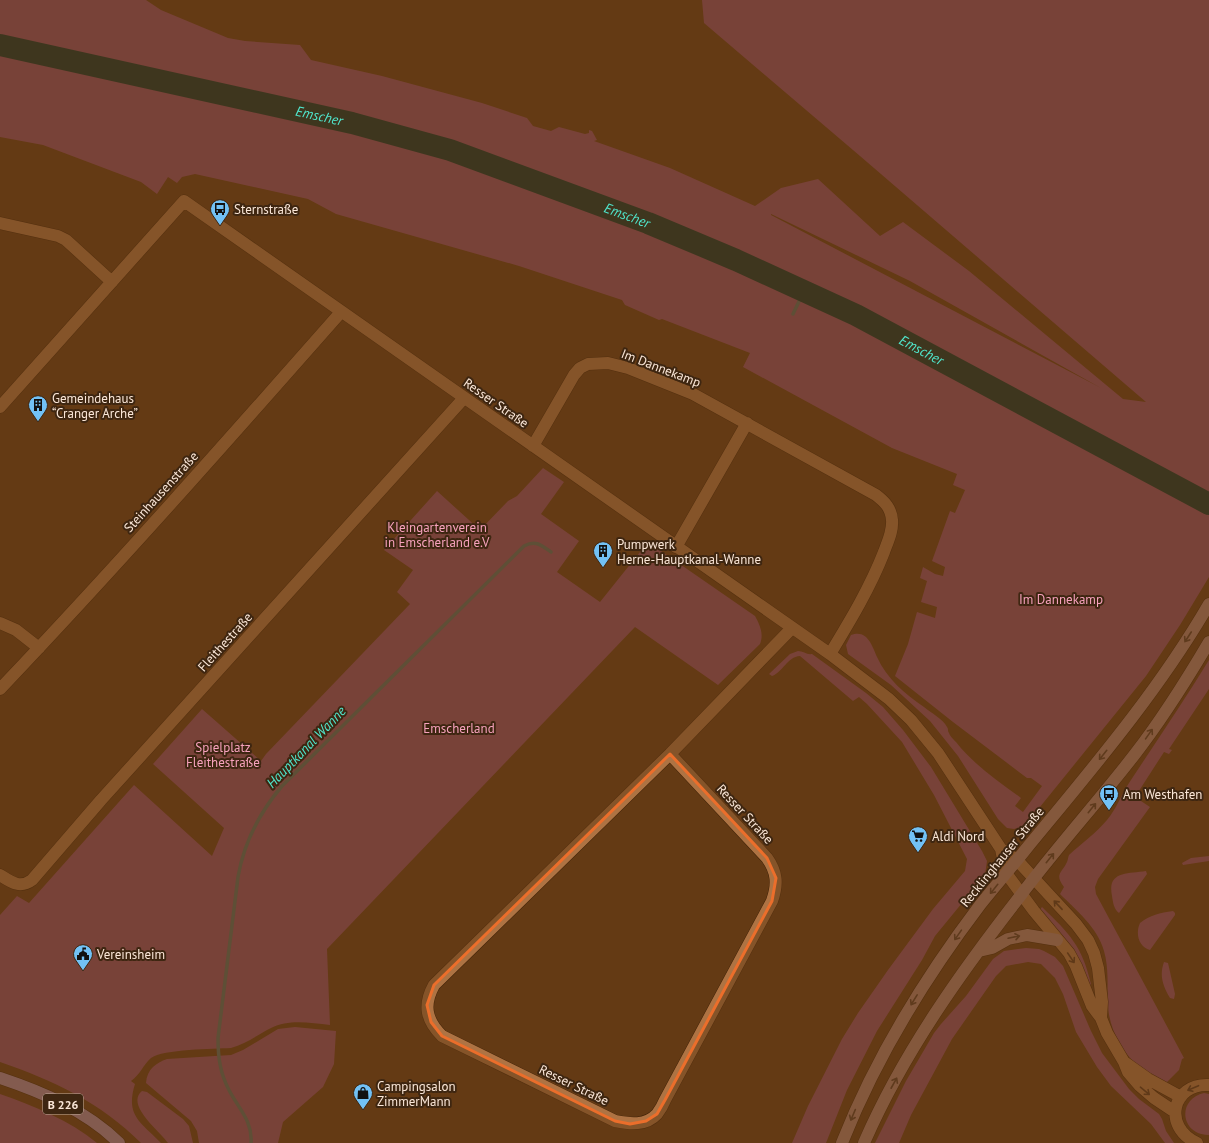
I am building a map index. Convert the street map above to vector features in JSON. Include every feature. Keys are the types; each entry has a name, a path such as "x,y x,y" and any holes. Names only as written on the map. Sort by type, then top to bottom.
{"main road":[{"name":"Recklinghauser Straße","path":"842,1143 854,1112 874,1071 914,1000 935,968 1006,873 1127,725 1177,654 1209,604"},
{"path":"864,1143 890,1089 943,1001 1021,894 1134,754 1173,700 1209,642"},
{"path":"978,951 992,948 1008,939 1027,935 1058,940"},
{"name":"B 226","path":"0,1078 53,1099 76,1111 99,1126 119,1143"}],"street":[{"name":"Resser Straße","path":"112,282 184,201 830,654 889,699 915,725 938,753 1001,849 1006,873"},
{"path":"0,223 58,236 66,240 112,282 0,407"},
{"name":"Steinhausenstraße","path":"0,689 39,648 341,312"},
{"name":"Im Dannekamp","path":"533,446 574,375 584,366 596,362 608,363 628,368 705,399 876,495 890,509 892,530 879,566 863,599 830,654"},
{"name":"Fleithestraße","path":"0,875 18,885 28,884 32,880 100,800 464,398"},
{"path":"676,547 747,423"},
{"path":"0,623 16,630 39,648"},
{"name":"Resser Straße","path":"670,754 767,858 773,867 776,878 776,890 772,901 663,1105 657,1114 646,1122 630,1124 615,1120 442,1036 434,1028 431,1022 427,1005 429,994 434,985 670,754 792,628"},
{"path":"1001,849 1017,860 1076,924 1088,940 1094,953 1098,968 1102,1002 1101,1018"},
{"path":"1006,873 1069,954 1076,966 1092,1006 1101,1018 1107,1033 1124,1062 1128,1072 1140,1086 1154,1098 1175,1112"},
{"path":"1124,1062 1148,1079 1181,1097"},
{"path":"1197,1143 1188,1139 1181,1132 1176,1122 1175,1112 1177,1104 1186,1091 1194,1086 1202,1084 1209,1085"}],"highlighted area":[{"path":"670,754 767,858 776,878 772,901 657,1114 646,1121 630,1124 615,1121 442,1036 431,1022 427,1005 434,985"}],"green space":[{"path":"0,0 146,0 161,10 228,38 245,41 300,45 311,60 382,76 482,103 527,118 533,126 551,131 559,127 585,134 589,133 589,130 592,131 597,140 594,141 670,168 755,206 781,188 818,179 880,236 903,222 969,271 1123,399 1146,402 704,23 702,0 1209,0 1209,577 1180,625 1146,676 1027,823 1014,829 1007,828 998,819 958,756 930,721 891,685 848,654 846,645 851,635 861,634 865,636 871,643 881,665 891,679 910,697 943,721 952,738 978,765 1021,798 1015,806 1023,812 1042,786 1031,778 1027,778 895,676 908,644 917,612 935,618 937,607 921,602 927,581 920,578 923,567 935,574 943,576 945,567 932,561 950,511 955,513 965,490 953,485 957,474 892,448 743,367 750,353 662,319 659,320 625,305 622,300 519,266 336,214 308,199 195,174 182,177 177,183 168,177 157,194 141,182 43,145 0,137","holes":["771,214 910,281 1101,388"]},
{"path":"543,468 564,482 541,514 579,541 557,572 600,602 648,542 755,616 761,630 762,637 760,644 718,685 635,627 327,949 330,1025 300,1022 285,1023 271,1028 247,1042 231,1048 177,1051 157,1055 148,1061 137,1076 131,1081 135,1084 132,1095 132,1104 141,1124 161,1143 141,1143 110,1116 75,1094 39,1077 0,1062 0,915 17,896 29,903 134,785 212,856 224,828 153,764 202,709 261,761 410,604 397,592 413,570 384,550 437,491 480,530 508,501 517,496"},
{"path":"798,651 812,654 883,707 903,730 931,767 987,861 985,875 935,936 922,960 877,1031 847,1090 826,1143 792,1143 808,1106 842,1039 858,1013 933,909 965,871 967,859 934,795 902,742 867,704 859,697 853,701 800,656 788,662 776,674 772,676 769,674 790,654"},
{"path":"1209,660 1209,689 1169,749 1172,750 1169,754 1164,752 1135,797 1150,807 1098,879 1095,887 1096,894 1184,1058 1182,1059 1179,1070 1166,1083 1138,1066 1129,1057 1119,1043 1110,1019 1106,957 1101,942 1097,934 1080,913 1060,894 1064,887 1059,876 1067,862 1069,855 1107,820 1129,783"},
{"path":"1209,856 1209,861 1183,865 1182,863 1191,858"},
{"path":"1146,871 1147,874 1119,913 1115,908 1113,901 1111,888 1113,882 1120,875"},
{"path":"1042,907 1074,941 1087,971 1091,984 1090,986 1039,911"},
{"path":"1173,911 1175,915 1150,950 1143,946 1138,936 1140,923 1155,915"},
{"path":"1026,948 1044,951 1055,957 1063,966 1102,1053 1129,1089 1139,1099 1159,1114 1166,1131 1174,1143 1165,1143 1151,1124 1111,1086 1097,1067 1076,1032 1063,994 1055,978 1041,964 1028,962 1006,966 996,976 952,1039 911,1115 899,1143 875,1143 906,1081 934,1033 966,996 993,959 1004,951"},
{"path":"1164,962 1168,963 1175,994 1174,999 1170,998 1162,981"},
{"path":"295,1027 336,1031 334,1064 323,1087 283,1122 278,1143 199,1143 197,1131 191,1121 146,1083 150,1070 159,1062 167,1059 231,1055 243,1050 278,1029"},
{"path":"142,1091 147,1092 183,1119 189,1126 193,1143 168,1143 141,1110 138,1103 138,1097"},
{"path":"1204,1093 1209,1094 1209,1135 1199,1133 1192,1129 1187,1123 1185,1116 1189,1102 1195,1096"},
{"path":"0,1094 51,1114 75,1127 97,1143 0,1143"}],"waterway":[{"name":"Emscher","path":"0,45 352,123 450,150 648,223 736,260 856,315 1209,504"},
{"name":"Hauptkanal Wanne","path":"793,314 804,291"},
{"name":"Hauptkanal Wanne","path":"251,1143 250,1128 223,1077 219,1058 218,1038 238,877 244,852 254,828 267,806 282,786 524,546 535,543 551,552"}],"place":[{"name":"Sternstraße","path":"220,226"},
{"name":"Gemeindehaus “Cranger Arche”","path":"38,422"},
{"name":"Pumpwerk Herne-Hauptkanal-Wanne","path":"603,568"},
{"name":"Am Westhafen","path":"1109,811"},
{"name":"Aldi Nord","path":"918,853"},
{"name":"Vereinsheim","path":"83,971"},
{"name":"Campingsalon ZimmerMann","path":"363,1110"}],"park label":[{"name":"Kleingartenverein in Emscherland e.V","path":"437,534"},
{"name":"Emscherland","path":"459,728"},
{"name":"Spielplatz Fleithestraße","path":"223,754"}]}
